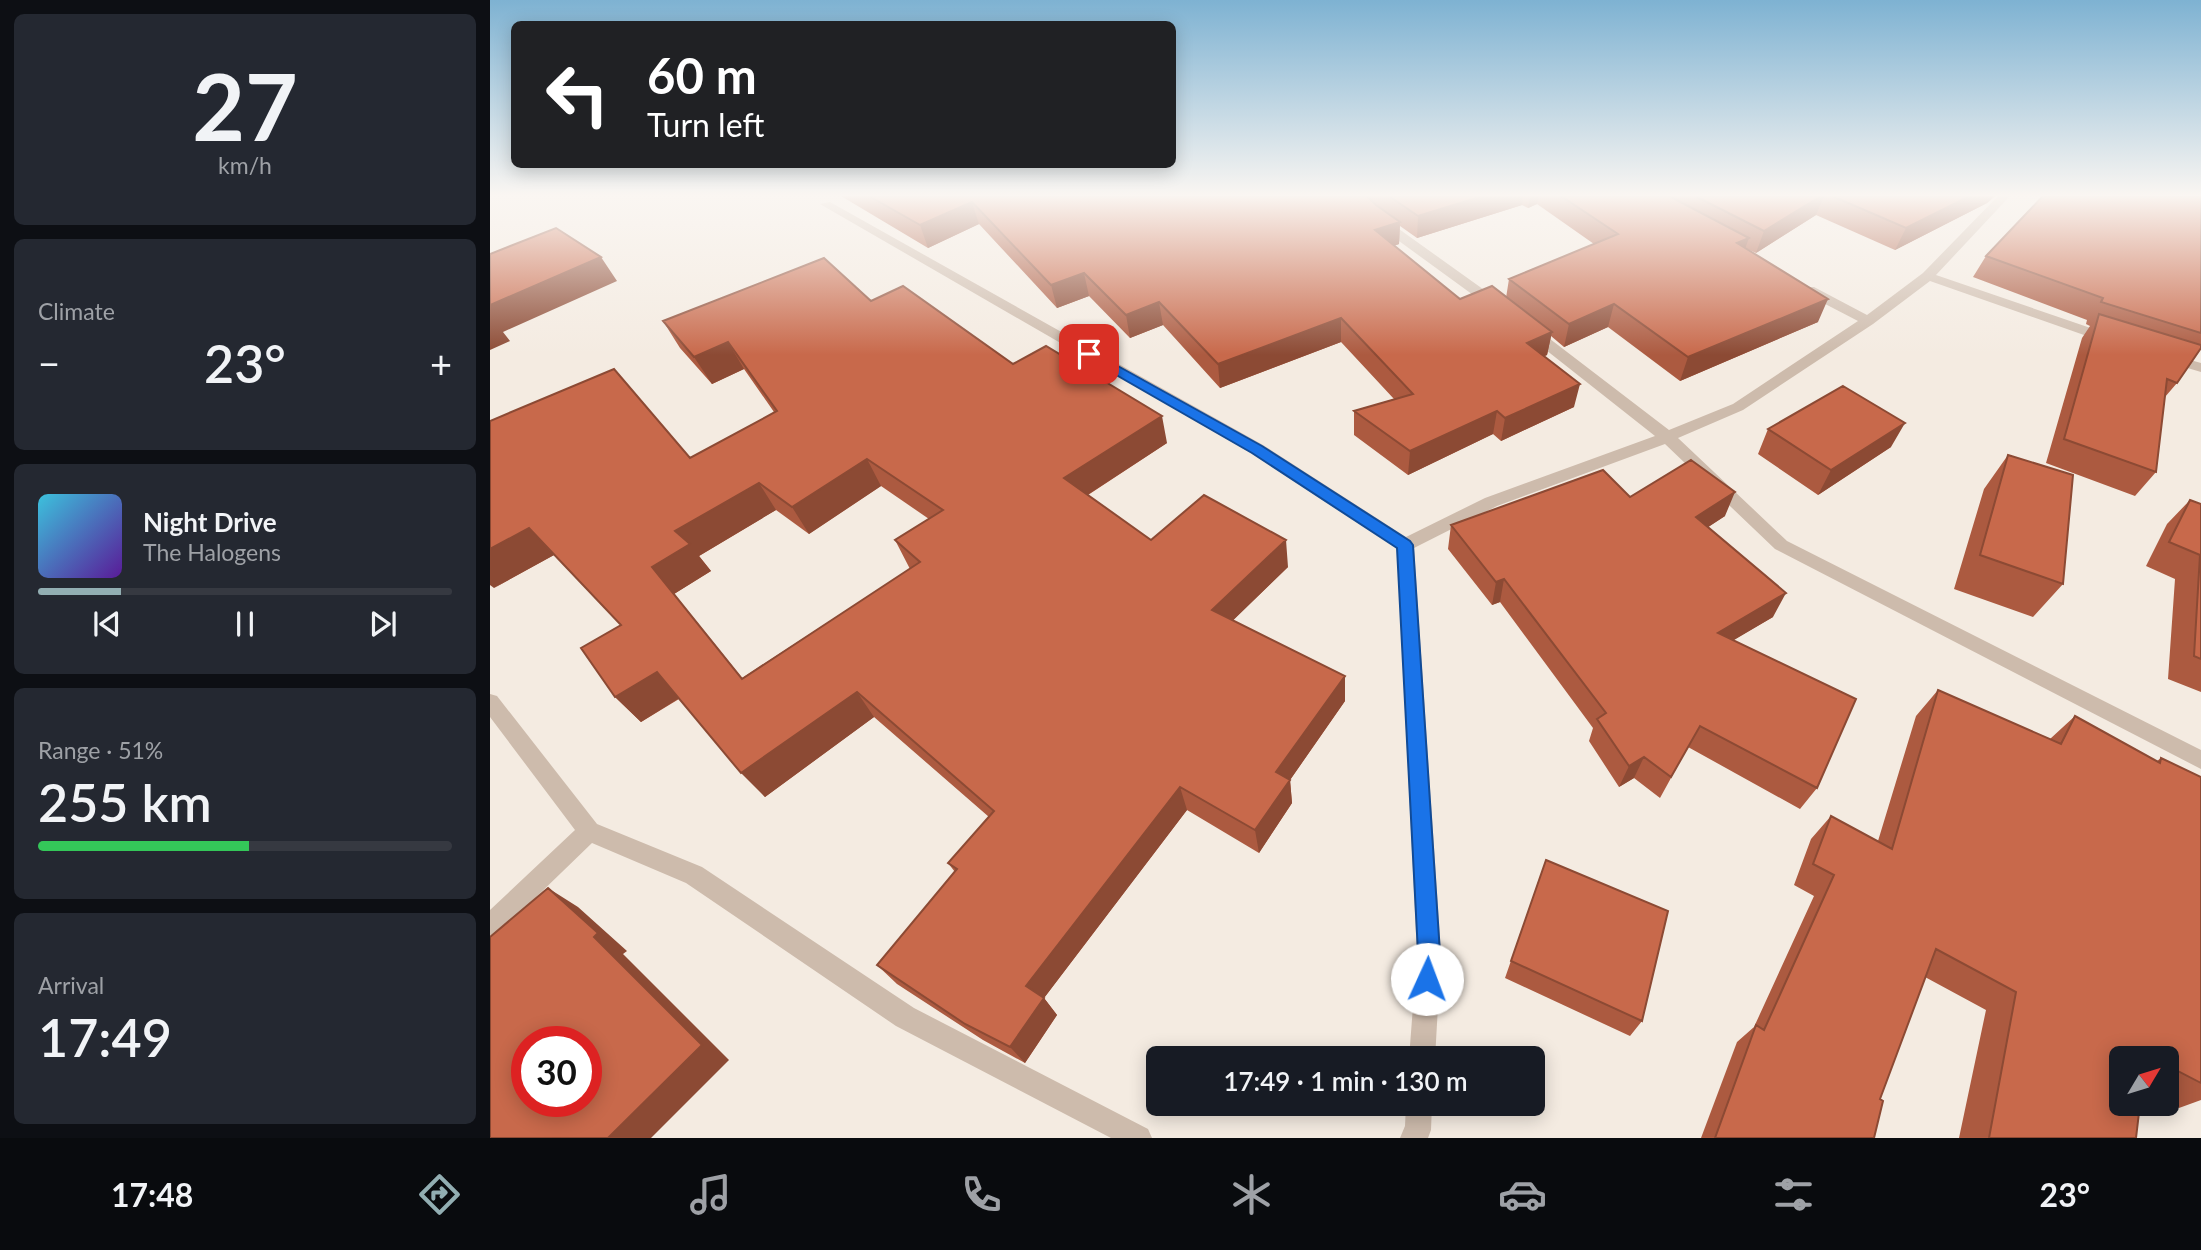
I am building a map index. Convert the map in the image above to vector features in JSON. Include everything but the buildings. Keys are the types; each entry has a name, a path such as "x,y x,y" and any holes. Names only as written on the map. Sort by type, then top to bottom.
{"street":[{"path":"905,249 1257,449 1405,545"},
{"path":"1418,249 1502,310"},
{"path":"1405,545 1490,502 1667,437 1738,407 1868,321 1927,276 1953,249"},
{"path":"1927,276 2122,344"},
{"path":"1795,282 1868,321"},
{"path":"1524,327 1667,437 1781,545 2201,760"},
{"path":"2148,352 2201,368"},
{"path":"1405,545 1429,953 1423,1046"},
{"path":"490,702 589,831 694,875 905,1017 1139,1138"},
{"path":"490,926 589,831"}],"route":[{"path":"1089,354 1257,449 1405,545 1429,953 1427,979"}]}
